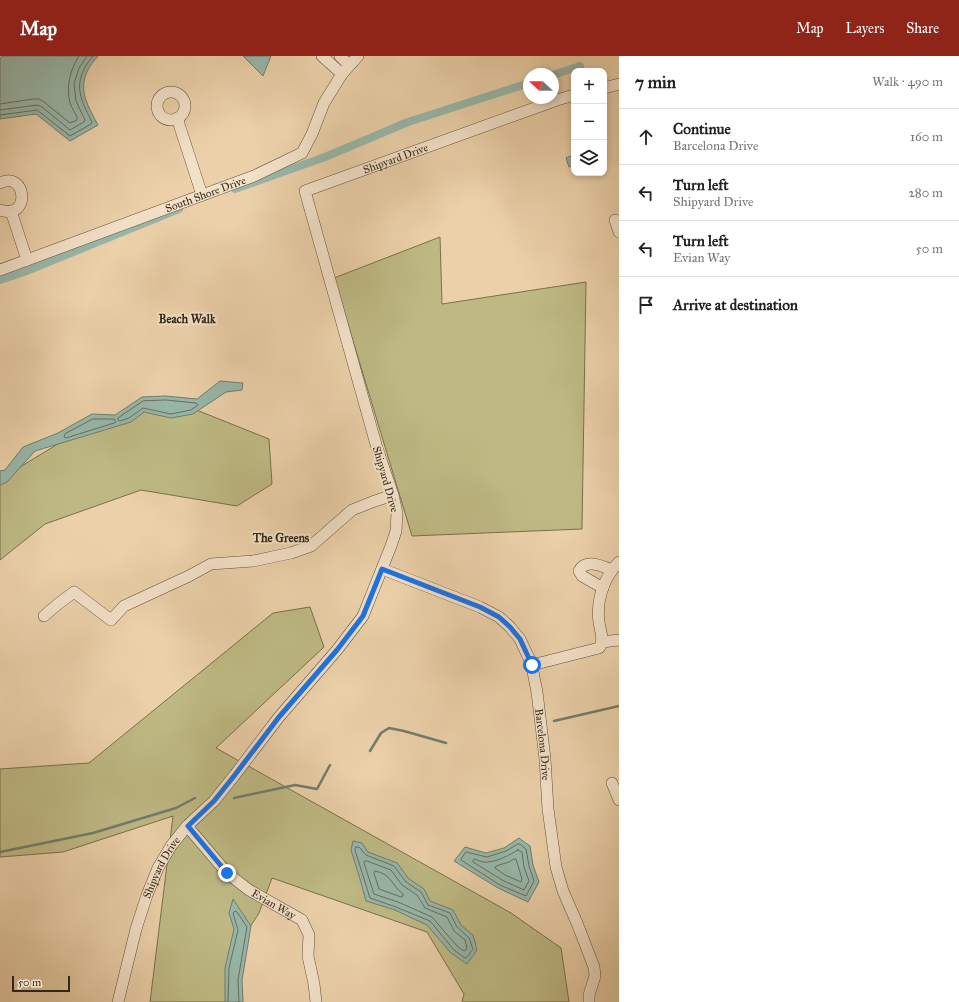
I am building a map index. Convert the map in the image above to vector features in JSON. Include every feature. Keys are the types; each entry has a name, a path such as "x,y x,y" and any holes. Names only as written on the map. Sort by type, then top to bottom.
{"street":[{"path":"322,56 346,70"},
{"path":"340,56 346,70"},
{"name":"South Shore Drive","path":"0,270 254,176 302,153 312,134 324,103 346,70 358,56"},
{"path":"607,87 619,84"},
{"name":"Shipyard Drive","path":"118,1002 136,929 150,888 164,857 188,826 218,796 279,717 337,650 363,616 396,531 397,513 393,495 377,448 305,191 571,96"},
{"path":"177,118 202,195"},
{"path":"0,183 9,181 15,183 22,193 22,199 16,209 6,211 27,260"},
{"path":"615,220 619,232"},
{"path":"44,616 74,592 111,620 124,606 190,576 212,564 253,561 291,553 311,546 352,510 393,495"},
{"path":"603,588 582,576 579,571 581,567 586,564 615,566"},
{"path":"532,665 599,648 602,642 599,620 599,604 608,576 615,566"},
{"name":"Barcelona Drive","path":"382,569 480,607 499,617 520,639 532,665 537,692 545,759 548,809 556,867 563,891 594,967 595,976 589,995 589,1002"},
{"path":"602,642 619,640"},
{"path":"612,783 619,800"},
{"name":"Evian Way","path":"188,826 227,873 249,890 302,920 309,935 308,956 316,1002"}],"shaded area":[{"path":"440,237 442,304 586,282 582,529 412,536 334,278"},
{"path":"174,401 269,439 272,484 237,506 141,490 45,524 0,560 0,477 20,467 66,439"},
{"path":"310,607 324,647 216,748 511,913 561,948 569,1002 462,1002 464,994 427,932 272,878 259,913 239,944 236,1002 150,1002 173,816 63,852 0,857 0,769 89,763 273,613"}],"water":[{"path":"2,56 98,56 88,70 85,79 84,93 91,112 98,125 70,141 36,114 0,119 0,58"},
{"path":"243,56 271,56 263,76"},
{"path":"571,156 571,166 569,167 566,158"},
{"path":"220,381 243,383 242,390 226,392 193,414 171,418 144,412 131,422 35,451 7,482 0,485 0,471 5,470 23,447 58,433 92,414 115,415 142,397 166,396 197,399"},
{"path":"519,838 530,846 533,865 539,882 528,902 498,888 454,861 465,847 486,853 504,848"},
{"path":"353,841 362,843 368,852 397,863 409,879 424,889 430,901 453,910 461,925 473,935 477,950 467,964 451,953 427,925 395,910 366,901 351,850"},
{"path":"233,899 251,926 242,980 243,1002 225,1002 225,968 234,929 229,913"}],"waterway":[{"path":"559,73 580,66"},
{"path":"235,189 325,157 408,122 523,85"},
{"path":"0,280 24,272 179,209"},
{"path":"554,721 619,706"},
{"path":"370,751 381,733 389,728 446,743"},
{"path":"234,798 295,785 317,789 330,765"},
{"path":"0,852 93,833 176,808 195,798"}],"district":[{"name":"Beach Walk","path":"187,319"},
{"name":"The Greens","path":"281,538"}],"route":[{"path":"227,873 188,826 214,801 279,717 337,650 363,616 382,569 480,607 499,617 520,639 532,665"}]}
